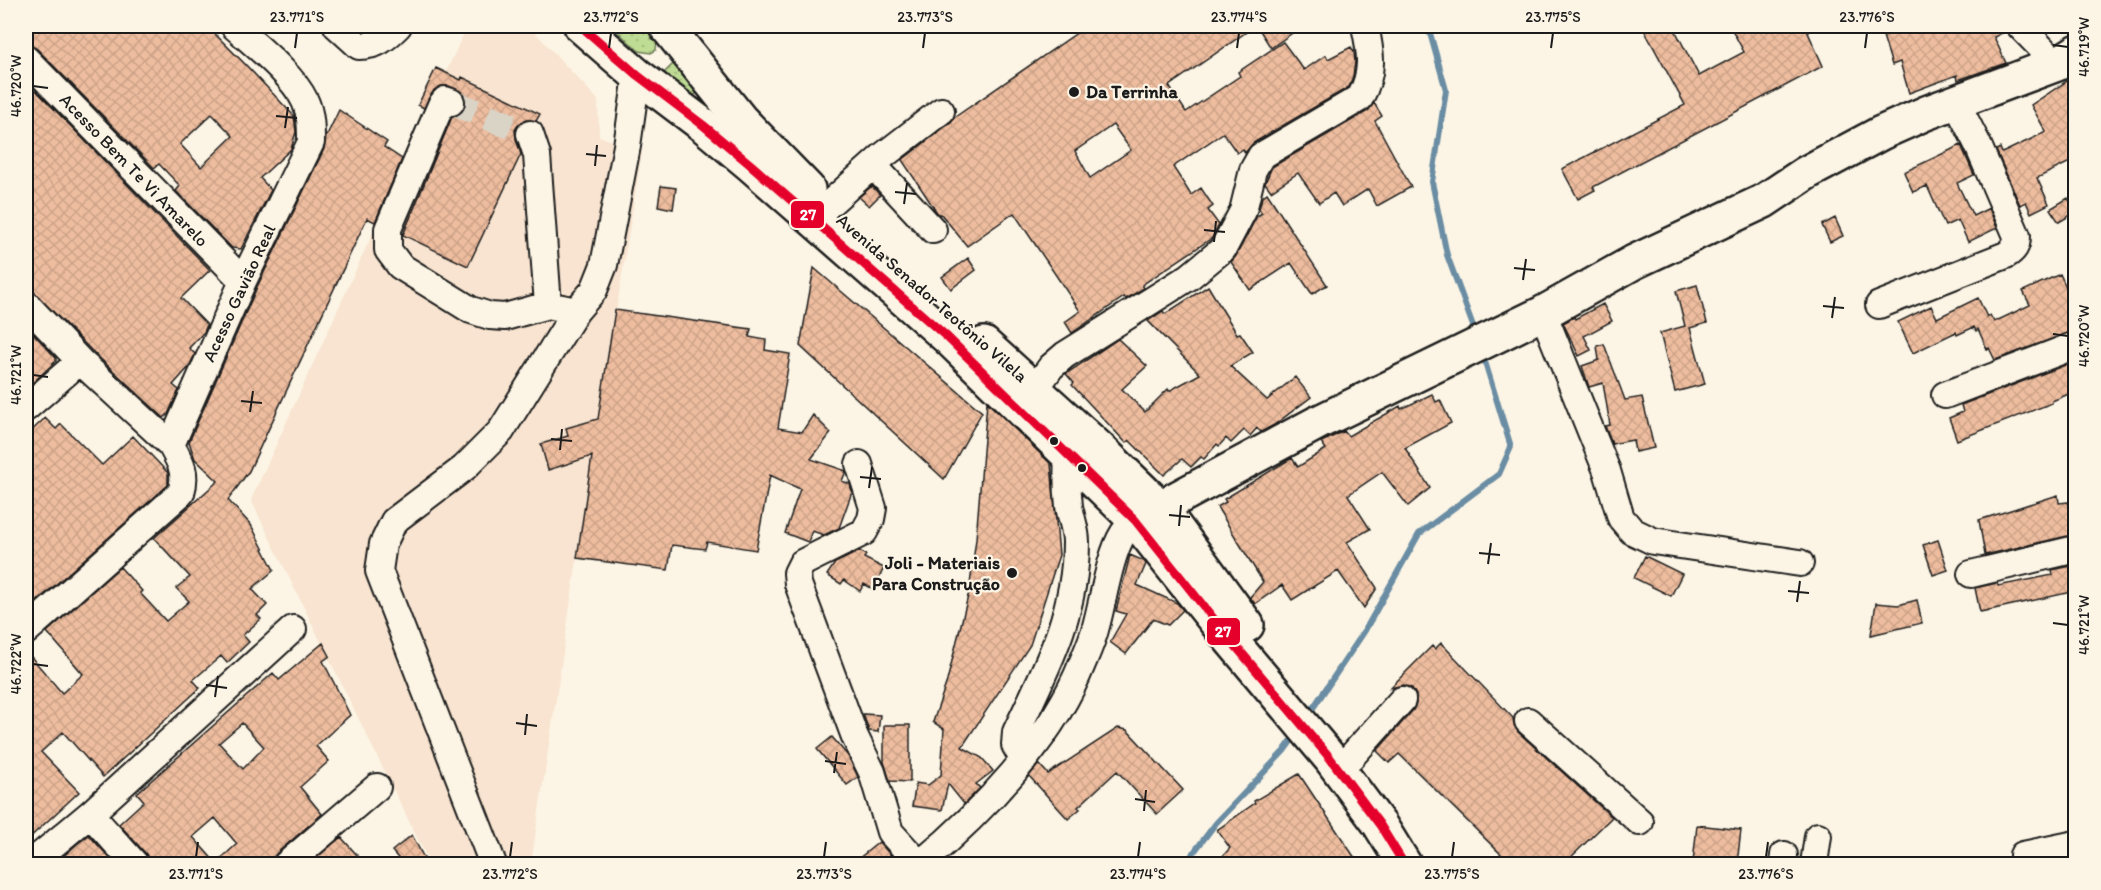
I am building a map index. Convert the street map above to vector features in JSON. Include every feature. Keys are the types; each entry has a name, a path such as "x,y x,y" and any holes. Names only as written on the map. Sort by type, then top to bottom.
{"main road":[{"name":"Avenida Senador Teotônio Vilela","path":"580,26 637,75 711,132 876,274 947,337 1068,455 1148,514"},
{"name":"Avenida Senador Teotônio Vilela","path":"676,37 741,120 804,186 1035,389 1148,514"},
{"path":"637,75 660,68 676,37"},
{"path":"1404,864 1325,738 1299,706 1230,604 1148,514 1319,422 1543,313 1634,262 1764,201 1806,173 1881,133 2066,58"},
{"path":"1325,738 1351,757 1398,819 1427,864"}],"street":[{"name":"Acesso Gavião Real","path":"171,445 243,281 311,142 311,121 304,100 285,74 234,26"},
{"path":"337,26 359,46 370,46 386,39 398,26"},
{"path":"1035,389 1051,367 1065,355 1189,277 1223,249 1243,211 1253,170 1261,156 1360,98 1369,82 1370,49 1365,26"},
{"path":"2020,26 2066,58"},
{"name":"Acesso Bem Te Vi Amarelo","path":"26,60 243,281"},
{"path":"494,864 379,571 382,544 394,521 464,468 501,431 576,311 594,290 604,265 627,146 637,75"},
{"path":"451,102 445,100 441,105 392,219 388,229 388,250 400,266 471,310 490,316 505,316 548,305 576,311"},
{"path":"1879,306 2006,255 2017,245 2017,236 1977,143 1956,102"},
{"path":"827,206 873,165 941,111"},
{"path":"530,134 537,155 548,305"},
{"path":"873,165 933,230"},
{"path":"26,304 80,361 171,445 185,480 181,493 26,631"},
{"path":"1543,313 1607,471 1621,518 1632,531 1653,541 1800,563"},
{"path":"1945,395 2076,345"},
{"path":"26,408 80,361"},
{"path":"1023,759 1016,745 1016,732 1059,640 1073,592 1076,540 1069,504 1068,455"},
{"path":"859,464 873,508 871,519 864,532 802,562 797,573 798,584 855,737 872,772 890,832 920,864 978,813 1023,759 1057,712 1081,667 1096,628 1122,535 1148,514"},
{"path":"1971,574 2076,549"},
{"path":"30,864 90,814 293,630"},
{"path":"1351,757 1402,700"},
{"path":"1528,721 1640,822"},
{"path":"287,864 377,787"},
{"path":"90,814 135,864"},
{"path":"1814,864 1818,836"},
{"path":"2023,855 2076,844"}],"shaded area":[{"path":"467,26 529,26 598,100 599,136 642,152 593,454 531,864 430,864 251,500"}],"green space":[{"path":"611,26 645,26 657,41 656,50 651,53 639,51"},
{"path":"673,64 702,88 692,98 663,74"}],"building":[{"path":"26,26 207,26 294,116 296,132 291,149 260,178 271,190 241,249 232,248 176,191 180,186 159,164 154,168 37,49 26,44","holes":["212,114 233,136 201,167 180,144"]},
{"path":"1087,26 1255,26 1169,86 1186,112 1240,76 1238,72 1283,42 1304,70 1326,55 1328,59 1351,47 1354,52 1353,76 1349,87 1253,143 1245,153 1243,149 1237,153 1223,133 1173,167 1191,195 1201,188 1213,206 1208,210 1219,225 1212,238 1142,285 1144,288 1126,299 1124,297 1072,333 1065,322 1080,311 1014,213 967,246 941,214 939,215 902,160 955,117","holes":["1113,125 1131,150 1090,178 1075,151"]},
{"path":"1257,26 1302,26 1271,48"},
{"path":"1642,26 1673,26 1699,76 1744,52 1730,26 1805,26 1823,66 1593,187 1595,190 1578,199 1562,169 1685,105"},
{"path":"1891,26 2005,26 2006,31 1994,37 2006,63 1958,80 1957,75 1909,93 1900,62 1892,65 1883,36 1893,33"},
{"path":"436,68 461,80 462,77 540,114 536,121 525,120 515,130 521,154 468,266 403,235 452,117 460,114 465,106 466,98 463,93 449,86 441,86 434,90 424,108 418,105"},
{"path":"2076,75 2076,159 2037,178 2049,204 2031,213 2026,202 2020,205 1996,150 2000,148 2002,153 2046,132 2031,105"},
{"path":"26,80 210,270 181,298 207,325 204,332 189,348 195,354 189,367 173,385 179,390 164,418 91,350 26,284"},
{"path":"1374,103 1382,116 1375,121 1411,187 1377,206 1368,189 1342,206 1334,193 1319,203 1298,173 1271,191 1265,183 1272,167 1368,111"},
{"path":"339,110 387,142 384,147 402,159 375,222 367,218 249,471 228,500 251,525 274,570 252,589 267,605 257,615 261,619 243,635 249,642 227,663 221,656 193,680 200,688 103,777 63,732 41,752 79,792 26,841 26,651 62,693 83,674 47,632 120,567 166,621 189,601 176,588 190,577 154,538 218,481 195,459 189,442 257,287 324,149 326,137"},
{"path":"1961,145 1974,175 1957,183 1973,216 1989,208 1997,228 1968,242 1958,220 1945,226 1927,186 1913,192 1904,172"},
{"path":"661,186 676,188 673,209 658,206"},
{"path":"872,186 880,195 869,206 859,197"},
{"path":"1267,193 1327,285 1312,294 1291,263 1250,290 1231,262 1257,216 1262,213 1259,209 1262,197"},
{"path":"2068,198 2076,212 2059,222 2050,209"},
{"path":"1835,218 1843,236 1830,242 1822,225"},
{"path":"968,258 976,270 951,289 942,277"},
{"path":"814,268 982,412 944,479 800,346"},
{"path":"2060,274 2066,287 2076,282 2076,330 1995,360 1978,329 1976,331 1974,327 1957,335 1956,332 1913,353 1898,322 1931,306 1937,318 1978,298 1987,317 1990,315 1994,322 2030,305 2023,291"},
{"path":"1697,285 1707,323 1690,328 1705,384 1675,392 1660,333 1685,326 1676,291"},
{"path":"1208,286 1237,334 1240,333 1253,352 1230,366 1267,400 1295,377 1311,397 1261,432 1257,428 1250,436 1244,430 1231,443 1226,438 1219,446 1217,444 1204,459 1201,457 1191,467 1182,459 1164,475 1129,440 1126,443 1072,385 1074,383 1066,374 1118,339 1147,366 1122,389 1145,412 1168,389 1169,391 1200,374 1148,321 1163,311 1165,314"},
{"path":"1603,304 1612,321 1584,336 1591,350 1579,356 1563,323"},
{"path":"615,310 751,329 749,337 766,340 765,350 790,354 778,428 802,432 813,415 831,433 811,459 846,471 842,481 850,484 852,492 839,528 824,535 812,531 808,542 785,533 800,489 770,475 756,550 707,542 705,549 672,545 668,570 577,558 592,456 548,470 541,444 568,436 566,428 598,419"},
{"path":"32,332 56,358 56,361 26,389 26,337"},
{"path":"1604,344 1625,400 1642,397 1654,448 1635,452 1633,440 1612,444 1605,426 1610,425 1603,383 1589,387 1582,366 1599,360 1597,346"},
{"path":"2076,361 2076,391 2052,403 1957,440 1949,418 1963,412 1961,405"},
{"path":"1432,394 1436,402 1440,400 1451,423 1405,448 1430,488 1408,506 1382,472 1348,495 1370,529 1347,542 1377,588 1364,608 1338,571 1292,600 1282,585 1255,604 1250,597 1263,582 1217,507 1226,502 1224,499 1292,458 1298,467 1326,449 1321,442 1344,431 1348,436 1400,406 1401,409"},
{"name":"Joli - Materiais Para Construção","path":"987,402 1051,464 1059,555 1030,645 962,747 982,758 993,771 976,784 980,788 964,804 948,784 942,810 912,806 916,783 928,785 941,775 944,729 933,722 947,681 969,592 976,539"},
{"path":"45,418 56,429 61,424 102,465 133,436 168,473 168,485 27,610 26,436"},
{"path":"2058,495 2059,503 2068,502 2076,534 1985,555 1979,520"},
{"path":"1938,540 1948,570 1933,575 1923,545"},
{"path":"860,551 866,555 864,558 884,568 873,589 864,584 860,591 844,580 841,584 827,575 835,563"},
{"path":"1130,555 1146,564 1137,585 1177,603 1183,610 1168,625 1153,619 1126,654 1110,642 1126,614 1116,611"},
{"path":"1645,556 1682,574 1671,596 1634,578"},
{"path":"2076,565 2076,591 1980,612 1975,588 1997,583 1998,586 2053,575 2052,570"},
{"path":"1917,600 1922,623 1871,635 1876,603 1898,605"},
{"path":"323,643 330,656 323,661 350,715 316,746 329,761 300,787 322,814 277,853 272,864 150,864 146,854 119,824 144,801 137,793 273,673 279,680","holes":["242,723 264,747 243,769 219,743","215,818 237,844 216,863 193,837"]},
{"path":"1441,643 1513,718 1518,732 1612,817 1564,864 1511,864 1399,754 1389,763 1377,751 1416,704 1416,695 1412,688 1404,685 1390,688 1432,646 1435,649"},
{"path":"863,714 880,715 878,732 869,731"},
{"path":"884,725 910,725 910,782 890,781 884,762"},
{"path":"1118,728 1127,730 1183,790 1157,814 1117,771 1068,819 1029,776 1039,764 1048,774"},
{"path":"832,737 848,756 858,777 847,785 817,749"},
{"path":"1299,774 1359,864 1216,864 1230,848 1217,830 1255,803 1254,801"},
{"path":"1697,825 1741,830 1737,864 1693,863"},
{"path":"89,835 115,864 55,864 77,844"},
{"path":"412,835 427,864 403,864 392,851"},
{"path":"341,837 365,864 309,864"},
{"path":"879,842 895,860 890,864 852,864"}],"waterway":[{"path":"1428,26 1446,90 1432,182 1447,255 1476,334"},
{"path":"1307,717 1364,632 1419,534 1499,474 1511,447 1482,352"},
{"path":"1185,864 1216,823 1284,751 1297,733"}],"tunnel":[{"path":"451,102 530,134"}],"transit line":[{"name":"27","path":"581,26 637,75 751,165 947,337 1135,520 1224,632 1330,758 1380,825 1404,864"}],"place":[{"name":"Da Terrinha","path":"1074,92"},
{"name":"Joli - Materiais Para Construção","path":"1012,573"}]}
